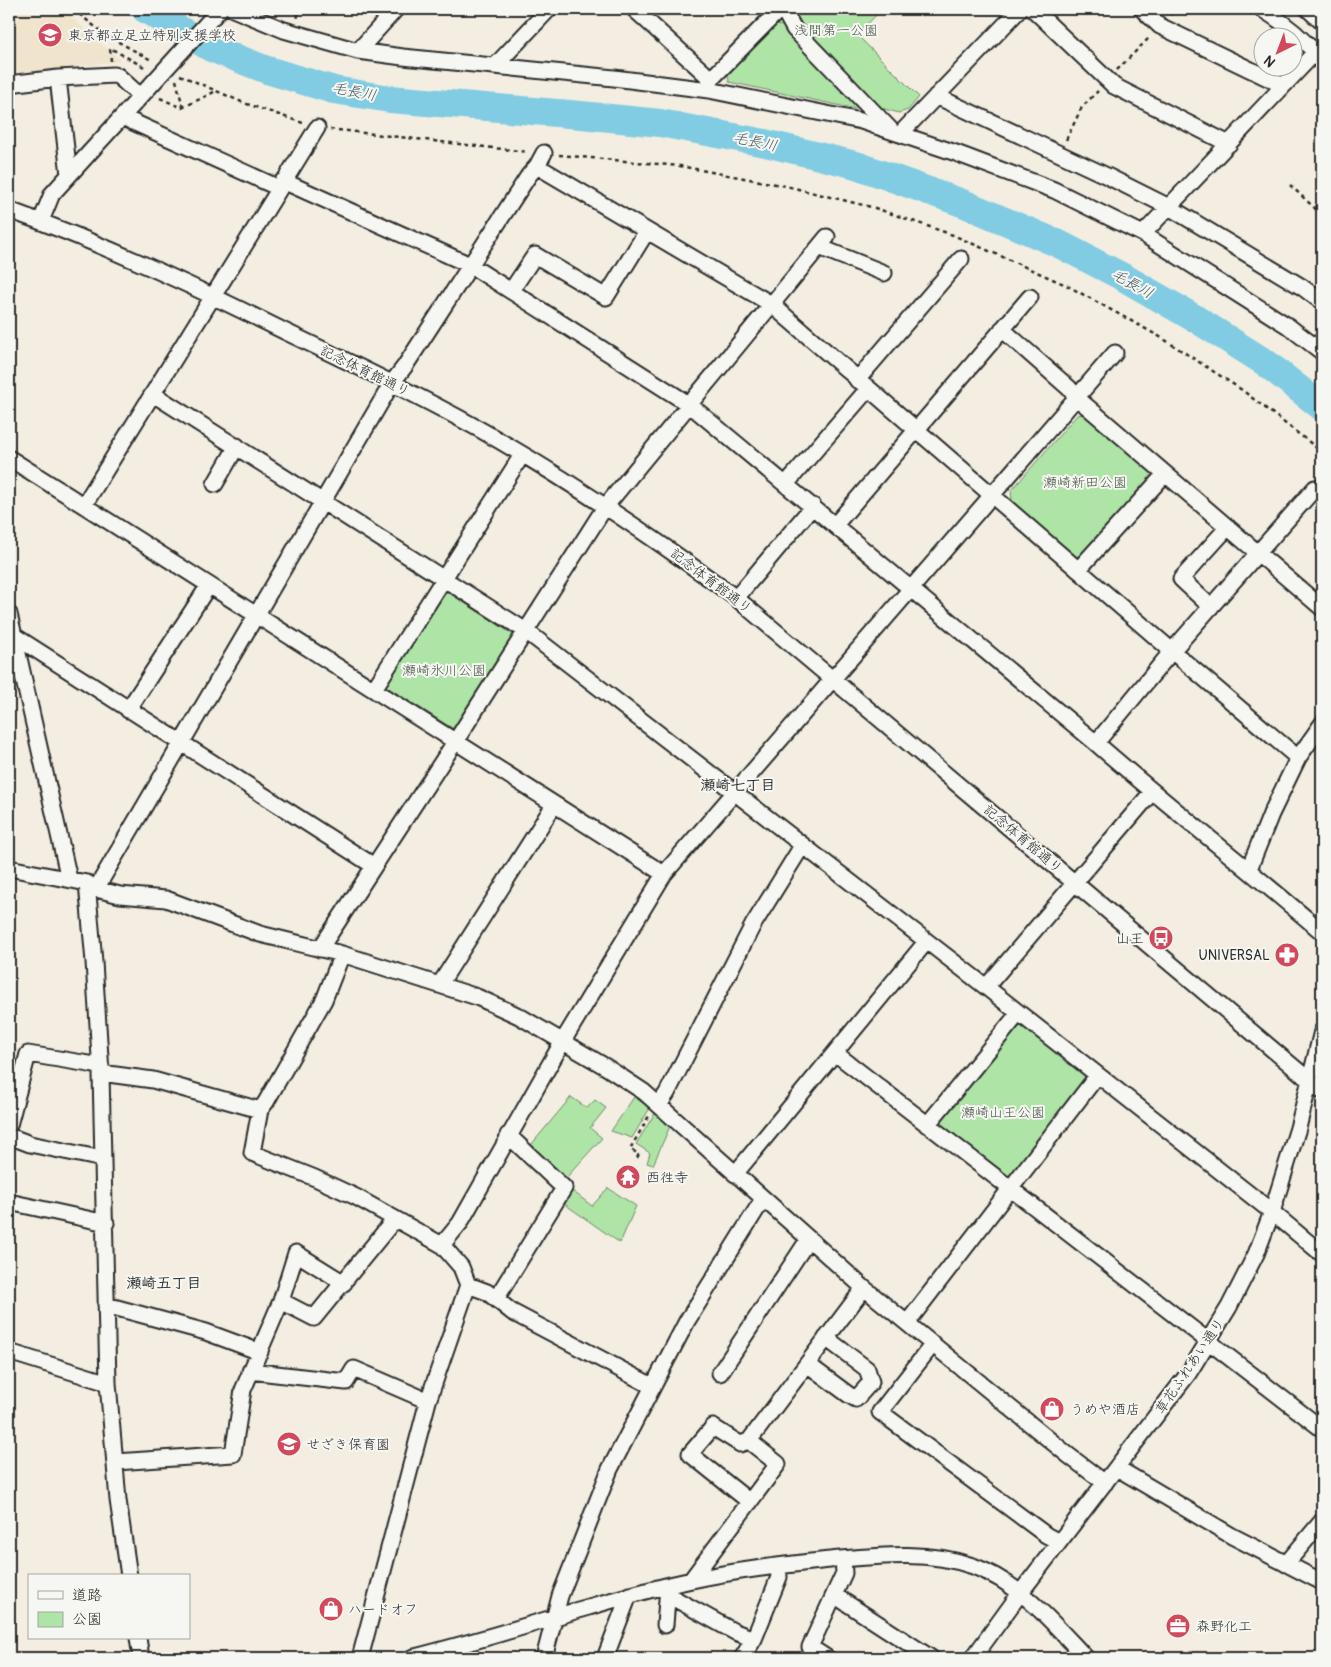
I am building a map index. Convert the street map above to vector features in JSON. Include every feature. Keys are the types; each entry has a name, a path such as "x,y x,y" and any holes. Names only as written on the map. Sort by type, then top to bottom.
{"street":[{"path":"41,221 52,194 220,9"},
{"path":"233,9 284,30 358,51 403,57 710,84 899,131 1054,190 1143,234 1288,326 1322,352"},
{"path":"358,51 396,9"},
{"path":"496,65 549,9"},
{"path":"634,9 710,84"},
{"path":"710,84 781,9 794,29 899,131"},
{"path":"899,131 936,96 1020,9"},
{"path":"1033,9 1114,86 1229,144"},
{"path":"1142,9 1160,26 1276,82 1282,87"},
{"path":"1143,234 1282,87 1320,53 1284,23 1262,9"},
{"path":"1308,9 1322,22"},
{"path":"9,84 58,78 111,75 118,76 140,96"},
{"path":"58,78 69,175"},
{"path":"936,96 1108,176 1169,207 1302,287 1322,302"},
{"path":"122,117 470,266 690,405 1096,743 1152,792 1249,869 1322,932"},
{"path":"84,505 318,128"},
{"path":"129,1574 118,1500 108,1383 106,1223 92,886 182,744 392,384 406,366 529,175 541,160 647,230 771,304 916,431 1298,758"},
{"name":"記念体育館通り","path":"9,210 128,256 392,384 480,430 605,507 736,598 1322,1091"},
{"path":"511,291 535,255 606,297 647,230"},
{"path":"320,949 605,507 771,304 823,242 884,273"},
{"path":"786,484 961,259"},
{"path":"835,525 1030,297"},
{"path":"1002,329 1069,388 1077,398 1322,608"},
{"path":"442,1245 460,1223 508,1135 664,874 1115,354"},
{"path":"153,394 526,631 986,987 1272,1212 1322,1254"},
{"path":"215,484 237,446"},
{"path":"374,689 522,455"},
{"path":"9,458 664,874"},
{"path":"1078,570 1165,474"},
{"path":"1096,743 1172,651 1258,552 1319,489"},
{"path":"736,598 813,506"},
{"path":"1211,607 1181,579 1228,527"},
{"path":"128,710 209,585"},
{"path":"9,614 69,879"},
{"path":"14,636 374,866"},
{"path":"1249,869 1271,814 1298,758 1322,724"},
{"path":"986,987 1152,792"},
{"path":"440,984 554,805"},
{"path":"658,1104 667,1093 753,925 802,846"},
{"path":"9,868 69,879 120,895 166,899 260,934 342,954 440,984 477,997 519,1016 613,1072 658,1104 808,1240 864,1288 1105,1483"},
{"path":"735,1174 926,942"},
{"path":"342,954 324,1000 260,1110 252,1153 316,1178 442,1245 462,1267 468,1284 428,1401 360,1658"},
{"path":"927,1125 1018,1014"},
{"name":"草花ふれあい通り","path":"974,1658 1021,1592 1188,1374 1230,1307 1256,1254 1272,1212 1298,1128 1322,1031"},
{"path":"835,1053 1322,1430"},
{"path":"9,1125 28,1054 153,1080 260,1110"},
{"path":"907,1323 1098,1076"},
{"path":"496,1299 564,1188 508,1135"},
{"path":"9,1136 30,1144 102,1159"},
{"path":"544,1658 560,1596 599,1496 652,1386 687,1321 763,1199"},
{"path":"9,1202 106,1223"},
{"path":"281,1302 314,1318 395,1219"},
{"path":"720,1373 808,1240"},
{"path":"116,1462 233,1454 243,1390 281,1302 296,1253 344,1283"},
{"path":"468,1284 487,1292 512,1312 652,1386"},
{"path":"750,1502 690,1454 713,1427 740,1444 749,1441 864,1288"},
{"path":"106,1306 206,1332 260,1352"},
{"path":"807,1364 856,1399 870,1382 867,1370 826,1338"},
{"path":"934,1344 880,1412 1046,1535 1059,1542"},
{"path":"9,1352 108,1383"},
{"path":"250,1371 346,1382 354,1369 428,1401"},
{"path":"691,1580 778,1464 749,1441"},
{"path":"1117,1468 1232,1536 1322,1582"},
{"path":"1286,1564 1322,1521"},
{"path":"411,1658 435,1655 629,1595 668,1590 691,1580 778,1566 904,1555 946,1559 974,1566 1021,1592 1043,1612 1086,1658"},
{"path":"827,1658 810,1647 844,1573 843,1559"},
{"path":"742,1658 754,1639 779,1577 778,1566"},
{"path":"668,1590 735,1632 754,1639"},
{"path":"665,1625 668,1590"},
{"path":"605,1658 629,1595"},
{"path":"834,1595 931,1658"},
{"path":"138,1640 141,1658"}],"path":[{"path":"73,9 104,34 167,67 244,103 318,128 541,160 680,166 786,186 875,208 953,235 1066,285 1162,338 1242,390 1322,452"},
{"path":"111,75 110,48 147,68"},
{"path":"176,80 184,107"},
{"path":"160,98 182,108 216,90"},
{"path":"1290,185 1322,215"},
{"path":"636,1158 639,1154 630,1149 658,1104"}],"shaded area":[{"name":"東京都立足立特別支援学校","path":"9,9 62,9 121,61 9,75"}],"green space":[{"name":"浅間第一公園","path":"793,9 882,9 857,35 919,97 908,110 899,113 881,108 802,24"},
{"path":"775,25 783,26 787,33 858,106 856,109 729,82 728,75"},
{"name":"瀬崎新田公園","path":"1085,414 1153,474 1154,481 1085,557 1078,558 1012,501 1011,491 1077,415"},
{"name":"瀬崎氷川公園","path":"447,591 515,636 455,730 384,685"},
{"name":"瀬崎山王公園","path":"1014,1025 1023,1026 1084,1075 1085,1081 1014,1174 1005,1177 939,1123 940,1117"},
{"path":"571,1097 587,1108 595,1100 606,1108 590,1128 602,1138 566,1178 531,1145"},
{"path":"634,1097 650,1108 632,1138 611,1131"},
{"path":"655,1113 670,1126 653,1165 647,1163 650,1153 636,1144"},
{"path":"608,1188 636,1206 620,1243 563,1203 571,1190 592,1206"}],"waterway":[{"name":"毛長川","path":"145,9 211,48 267,70 334,90 390,99 660,123 765,143 856,165 965,204 1059,244 1123,277 1196,319 1266,363 1322,407"}],"place":[{"name":"東京都立足立特別支援学校","path":"50,35"},
{"name":"山王","path":"1161,938"},
{"name":"UNIVERSAL","path":"1287,955"},
{"name":"西徃寺","path":"628,1177"},
{"name":"うめや酒店","path":"1052,1409"},
{"name":"せざき保育園","path":"289,1444"},
{"name":"ハードオフ","path":"331,1609"},
{"name":"森野化工","path":"1178,1626"}],"district":[{"name":"瀬崎七丁目","path":"738,785"},
{"name":"瀬崎五丁目","path":"164,1283"}]}
